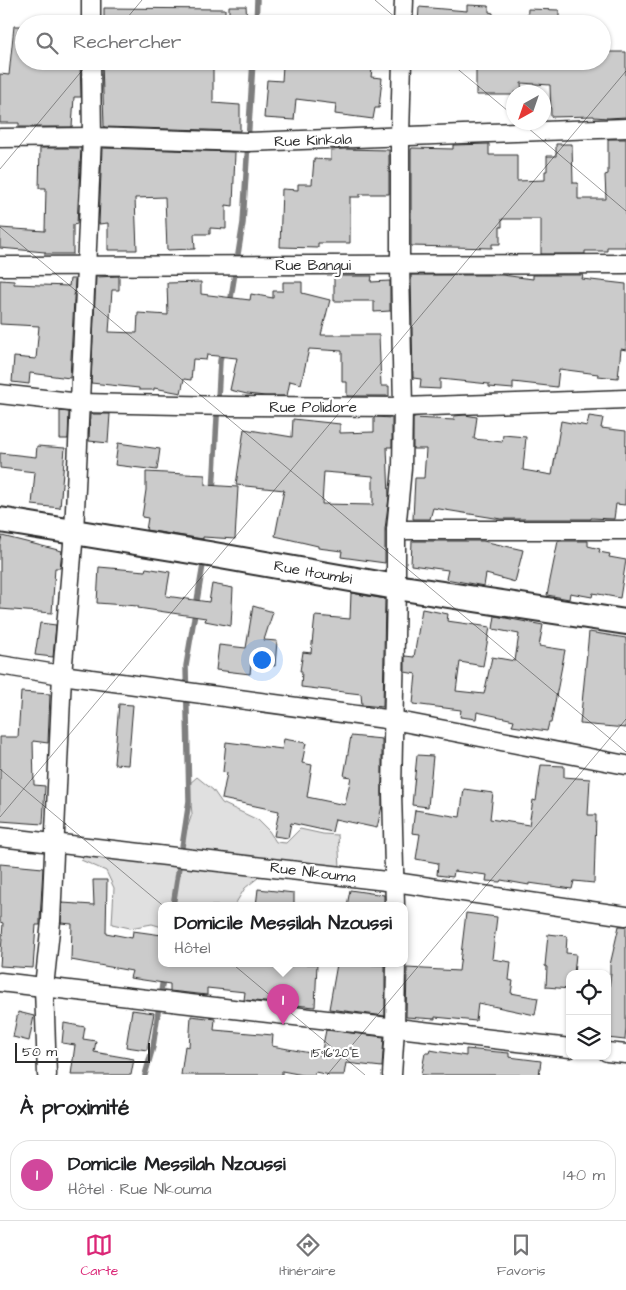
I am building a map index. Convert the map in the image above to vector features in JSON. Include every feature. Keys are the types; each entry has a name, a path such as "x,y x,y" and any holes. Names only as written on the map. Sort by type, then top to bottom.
{"street":[{"path":"90,0 91,15"},
{"path":"403,15 404,0"},
{"path":"47,1075 44,987 51,921 62,675 74,532 92,137 91,70"},
{"path":"396,902 392,792 396,530 402,468 403,407 400,265 402,70"},
{"name":"Rue Kinkala","path":"0,138 92,137 246,142 626,128"},
{"name":"Rue Bangui","path":"0,266 626,264"},
{"name":"Rue Polidore","path":"0,394 80,403 219,406 403,407 626,399"},
{"name":"Rue Itoumbi","path":"0,520 396,587 626,622"},
{"path":"396,530 626,530"},
{"path":"0,665 393,720 626,765"},
{"name":"Rue Nkouma","path":"0,837 395,882 626,916"},
{"path":"392,1075 396,967"},
{"path":"0,982 566,1048"},
{"path":"611,1052 626,1054"}],"shaded area":[{"path":"197,777 213,790 222,803 258,820 269,831 276,842 286,843 300,829 338,835 340,867 305,865 259,877 245,888 236,902 158,902 158,926 152,924 130,928 112,924 114,888 106,871 81,860 89,852 176,861 192,814 189,784"}],"building":[{"path":"467,5 489,6 489,12 493,13 493,15 419,15 419,7 467,11"},
{"path":"229,6 246,6 247,15 229,15"},
{"path":"104,8 225,9 225,15 104,15"},
{"path":"528,9 559,10 559,15 528,15"},
{"path":"15,26 15,70 80,70 81,97 74,97 72,127 19,127 19,123 0,123 0,74 9,75"},
{"path":"611,52 626,52 626,117 551,117 551,85 521,83 521,85 506,85 506,95 476,95 476,70 611,70"},
{"path":"102,70 213,70 213,103 240,105 240,131 104,127"},
{"path":"283,70 372,70 371,77 382,78 379,108 375,108 373,119 335,114 336,104 296,99 294,120 264,118 267,80 282,81"},
{"path":"608,139 626,139 626,247 607,247 607,251 585,251 585,254 541,254 541,219 502,219 500,244 492,244 492,248 411,246 412,148 453,149 453,145 489,144 489,155 517,155 517,181 545,180 547,156 556,156 556,144 572,144 573,183 578,183 578,199 606,199 605,175 608,174"},
{"path":"40,148 81,148 77,224 73,225 73,254 45,254 45,252 0,248 0,228 45,231 46,188 39,188"},
{"path":"102,148 235,152 233,206 226,205 226,229 210,228 210,234 194,234 195,249 167,250 165,197 135,198 137,250 108,250 108,223 99,224"},
{"path":"331,150 389,150 389,194 360,194 360,197 350,197 350,243 318,243 318,248 280,247 282,189 298,190 298,184 312,184 314,159 331,160"},
{"path":"411,275 502,275 533,279 533,275 583,275 582,279 626,284 626,350 621,349 618,378 559,369 557,387 513,382 513,389 489,387 489,384 440,379 440,389 420,388 421,379 413,378"},
{"path":"119,276 119,290 112,290 109,332 137,333 138,313 168,315 167,283 201,282 201,294 250,300 251,294 273,298 273,291 283,291 283,282 302,282 302,293 330,300 321,335 379,335 381,386 389,386 389,396 347,396 347,382 342,382 342,351 309,349 301,384 290,381 287,396 265,396 230,390 237,358 207,355 206,360 193,359 191,380 184,379 181,393 154,388 154,390 139,390 139,388 91,383 96,277"},
{"path":"334,276 372,276 371,282 390,281 390,311 374,312 374,301 334,301"},
{"path":"70,279 75,279 70,378 30,373 29,384 12,382 14,357 36,359 39,326 0,324 0,280 14,281 14,284 69,286"},
{"path":"60,411 69,412 68,439 60,439"},
{"path":"90,414 110,414 108,443 89,441"},
{"path":"454,416 477,417 474,439 502,442 503,435 526,437 523,470 552,475 561,421 587,426 589,416 603,418 601,428 626,431 625,505 616,504 614,519 501,519 433,508 430,519 413,519 415,478 424,478 426,449 413,449 413,418 454,420"},
{"path":"374,417 392,418 392,447 387,447 389,497 385,529 385,563 341,557 342,551 318,548 318,546 275,536 284,490 236,485 244,429 292,437 293,419 340,424 340,433 374,432","holes":["324,472 373,476 373,505 322,504"]},
{"path":"118,443 160,449 157,470 115,465"},
{"path":"37,446 65,448 60,508 32,505 35,472 0,468 0,453 36,457"},
{"path":"146,472 205,475 205,485 238,487 235,539 203,537 203,539 146,530 148,518 142,517 146,490"},
{"path":"2,536 62,551 60,568 55,568 52,613 0,609 0,544"},
{"path":"412,541 483,541 523,550 515,582 486,574 484,586 446,579 448,570 411,565"},
{"path":"558,541 588,541 588,546 600,549 599,552 610,554 609,557 626,560 620,598 593,593 592,597 570,593 569,599 547,595"},
{"path":"99,567 145,571 146,568 170,572 166,596 209,602 212,584 233,588 231,626 205,621 206,618 138,608 138,606 97,603"},
{"path":"351,593 385,599 383,707 362,705 361,694 301,687 302,671 300,671 303,652 311,653 315,616 350,619"},
{"path":"253,606 273,612 264,640 277,641 275,666 251,664 250,674 216,670 219,645 246,648"},
{"path":"422,609 448,614 447,621 490,627 483,666 460,662 456,691 484,694 492,657 515,661 519,634 493,629 495,616 543,625 539,646 565,650 551,723 549,723 547,731 512,726 514,720 477,712 476,719 460,717 461,710 413,704 416,674 405,672 405,656 414,657"},
{"path":"40,623 56,625 53,657 35,655"},
{"path":"589,632 626,638 626,728 580,724"},
{"path":"21,692 50,694 48,743 33,741 34,785 45,786 43,824 0,821 0,737 18,737"},
{"path":"119,704 133,705 128,765 114,764"},
{"path":"351,736 382,739 382,806 377,828 335,819 332,832 291,823 288,838 274,836 279,811 222,799 227,773 223,772 226,742 282,749 284,739 306,743 302,763 312,765 307,797 345,805 351,777 344,776"},
{"path":"417,755 433,756 428,807 412,805"},
{"path":"541,765 564,766 564,777 590,779 588,815 596,815 594,883 574,881 572,889 501,880 500,882 486,881 487,875 454,871 453,877 437,875 438,863 416,859 420,834 412,833 415,810 460,817 464,789 493,793 490,819 529,825 533,800 536,801"},
{"path":"0,864 43,868 40,925 36,925 33,968 0,966 3,923 0,922"},
{"path":"93,880 107,880 106,933 132,938 133,931 158,934 158,967 317,967 315,1007 244,1000 245,992 207,988 207,995 170,991 170,984 130,978 132,971 71,960 72,924 61,923 62,903 94,905"},
{"path":"258,889 294,893 294,902 256,902"},
{"path":"350,890 384,895 384,902 348,902"},
{"path":"466,913 497,917 492,959 511,962 509,980 513,981 511,993 538,998 535,1015 478,1003 476,1021 435,1017 435,1019 406,1017 407,968 459,971"},
{"path":"619,926 626,926 625,1040 611,1038 610,965"},
{"path":"548,934 567,936 566,953 576,954 574,970 566,970 566,989 546,987 547,967 545,966"},
{"path":"336,967 385,967 385,1016 329,1009"},
{"path":"132,1010 154,1013 147,1050 126,1047"},
{"path":"18,1012 34,1016 29,1041 13,1037"},
{"path":"191,1016 215,1019 214,1030 273,1035 272,1046 321,1055 326,1030 384,1037 382,1067 346,1063 344,1075 315,1072 314,1075 303,1075 282,1071 282,1075 181,1075 185,1046 189,1047"},
{"path":"64,1023 85,1027 83,1039 96,1041 94,1052 134,1059 131,1075 71,1075 75,1045 62,1043"},
{"path":"466,1049 509,1053 509,1057 541,1061 539,1075 421,1075 425,1053 429,1053 430,1050 466,1056"}],"waterway":[{"path":"256,15 257,0"},
{"path":"230,304 243,223 252,70"},
{"path":"213,493 222,350"},
{"path":"174,902 189,801 186,666 204,559"},
{"path":"145,1075 153,1047 165,967"}],"place":[{"name":"Domicile Messilah Nzoussi","path":"283,1025"}]}
